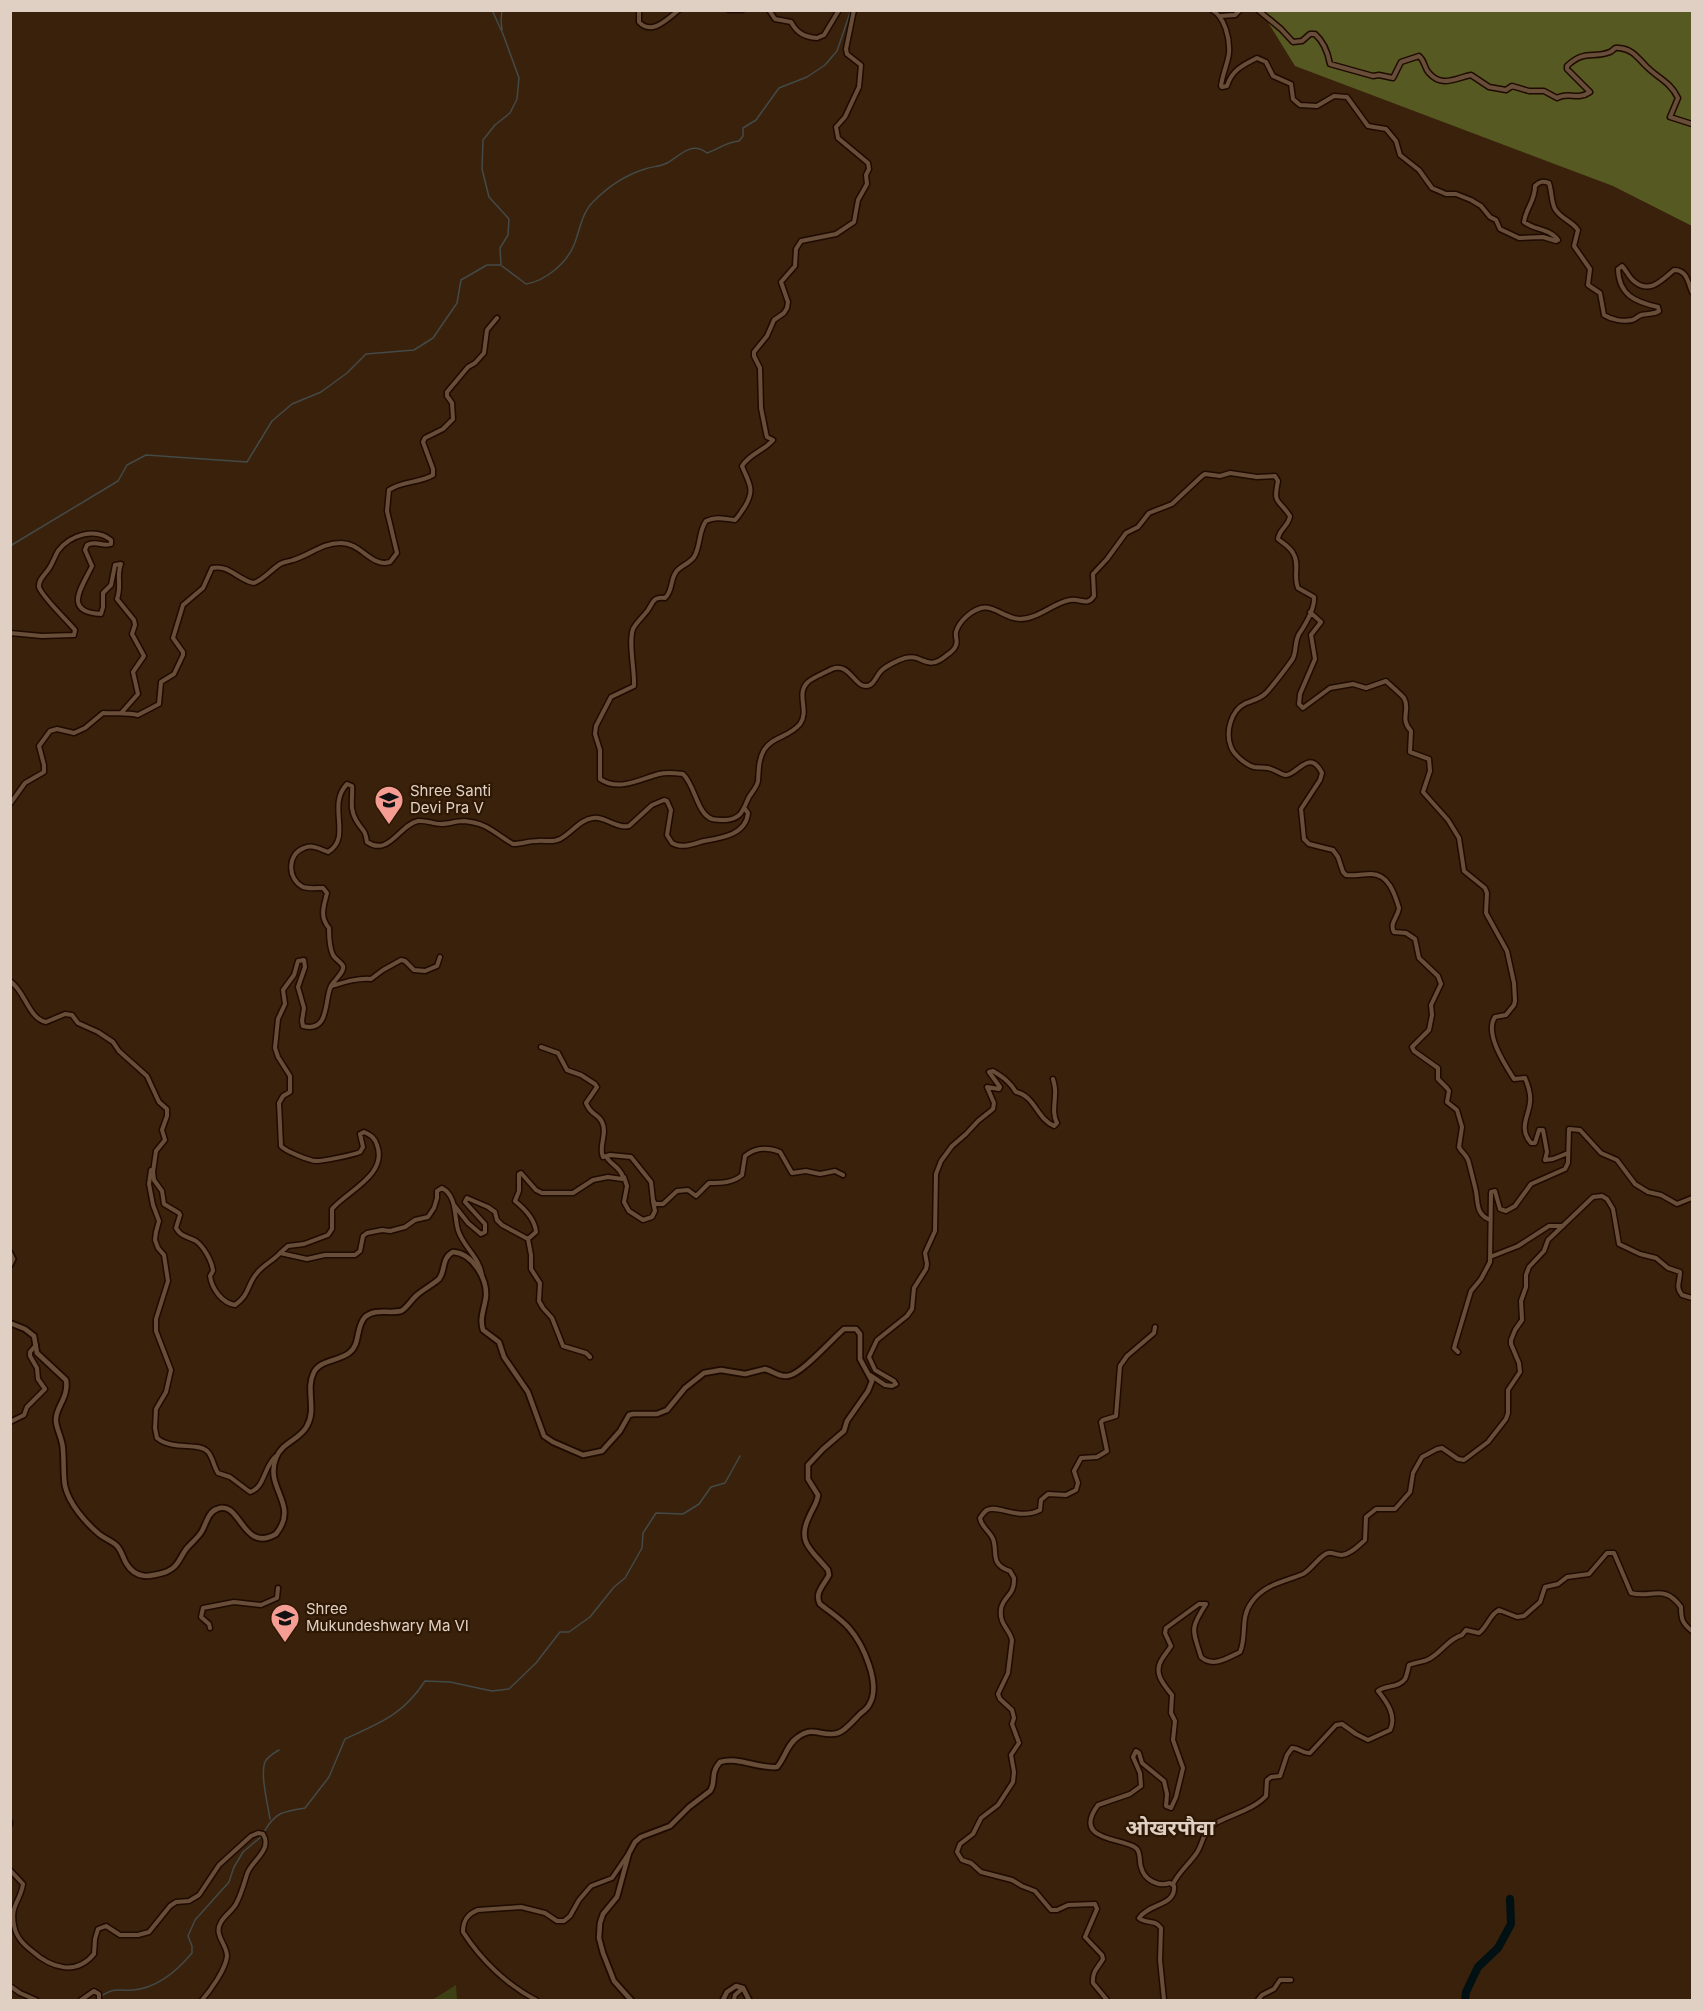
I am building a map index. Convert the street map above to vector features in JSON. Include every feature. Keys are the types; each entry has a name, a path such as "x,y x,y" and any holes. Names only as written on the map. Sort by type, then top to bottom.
{"street":[{"path":"639,10 639,22 649,29 679,10"},
{"path":"729,10 742,10"},
{"path":"769,10 775,19 791,22 802,35 817,38 824,35 839,10"},
{"path":"854,10 846,49 847,54 861,65 861,83 847,113 836,128 838,138 868,163 867,184 858,200 852,224 836,234 803,240 798,244 795,266 781,282 788,302 787,308 774,320 767,336 754,352 760,368 761,408 766,433 767,437 773,440 765,448 753,453 742,466 748,478 751,498 735,520 716,517 706,521 699,536 695,555 675,573 669,595 665,598 657,597 652,601 648,610 635,625 632,632 631,651 634,686 611,697 595,729 600,750 600,779 620,786 662,773 683,774 704,813 712,819 734,819 741,814 758,783 758,767 763,752 772,741 790,734 804,718 805,708 802,698 808,681 837,668 845,669 859,684 868,686 885,668 904,658 911,657 930,664 936,663 954,649 960,624 974,611 981,608 987,607 1007,617 1026,619 1071,600 1090,602 1094,596 1093,574 1122,537 1138,527 1149,513 1172,504 1205,474 1220,476 1230,473 1257,477 1272,475 1278,478 1275,499 1290,516 1289,522 1279,533 1278,538 1294,553 1297,564 1295,581 1298,588 1314,597 1314,602 1308,622 1295,642 1294,658 1266,693 1257,700 1244,704 1233,717 1228,729 1231,749 1247,765 1266,767 1285,775 1309,763 1319,766 1322,773 1320,780 1301,809 1304,839 1309,844 1328,848 1336,853 1346,875 1377,874 1394,890 1395,899 1400,908 1392,930 1411,935 1415,939 1419,958 1438,976 1441,984 1431,1005 1429,1030 1412,1047 1414,1051 1438,1068 1438,1078 1448,1088 1447,1102 1456,1110 1462,1127 1459,1147 1469,1162 1476,1188 1478,1209 1484,1217 1490,1220"},
{"path":"1212,10 1221,16 1227,31 1229,51 1221,87 1226,87 1231,76 1239,68 1257,58 1266,62 1275,77 1290,84 1293,99 1300,105 1317,106 1334,96 1347,97 1368,126 1386,129 1396,141 1400,155 1419,170 1432,189 1471,200 1496,220 1500,229 1519,238 1543,237 1557,240 1558,238 1553,233 1536,229 1524,222 1528,207 1535,197 1535,186 1544,181 1549,183 1556,211 1578,230 1574,246 1590,269 1588,285 1600,293 1604,315 1609,318 1628,321 1641,315 1658,313 1660,309 1631,298 1626,293 1621,287 1618,274 1618,269 1622,266 1636,283 1653,287 1674,270 1681,271 1685,273 1692,292"},
{"path":"1221,16 1235,15 1239,10"},
{"path":"1258,10 1293,42 1302,41 1310,34 1315,34 1327,52 1330,64 1373,76 1393,78 1401,62 1419,56 1430,74 1444,82 1471,75 1495,89 1506,90 1512,86 1529,91 1544,91 1557,98 1562,95 1579,97 1590,92 1567,69 1572,60 1588,54 1610,52 1615,48 1620,48 1633,52 1646,66 1671,85 1678,98 1670,117 1692,124"},
{"path":"10,804 25,783 44,772 39,747 50,731 57,729 74,733 85,728 103,713 122,712 138,715 159,704 161,682 174,674 183,655 173,638 179,625 182,608 188,599 203,588 212,568 226,568 246,581 254,583 285,561 292,561 319,547 341,543 357,546 370,558 382,563 390,562 397,553 387,511 389,490 397,485 421,481 434,475 423,442 425,438 442,429 453,418 452,403 447,392 468,367 484,353 487,330 497,318"},
{"path":"10,633 42,636 74,635 75,630 70,623 41,591 40,581 51,566 57,552 70,540 92,533 106,536 111,540 111,544 92,542 87,544 85,550 92,567 77,598 78,604 85,611 101,614 104,593 111,585 115,565 121,564 118,576 120,589 117,599 134,620 132,634 144,656 133,672 138,694 122,712"},
{"path":"1310,612 1321,622 1311,635 1315,659 1300,694 1299,704 1303,708 1308,706 1330,688 1353,684 1366,688 1386,681 1405,699 1404,720 1411,731 1410,752 1429,759 1430,771 1424,792 1448,820 1459,838 1464,871 1485,888 1486,913 1507,951 1515,983 1514,1005 1506,1015 1495,1017 1491,1023 1496,1045 1506,1067 1514,1078 1525,1078 1528,1087 1530,1102 1525,1118 1528,1139 1534,1143 1539,1130 1543,1130 1547,1152 1545,1160 1568,1153"},
{"path":"153,1167 153,1177 162,1191 164,1204 180,1215 176,1224 177,1229 183,1237 199,1244 210,1258 213,1271 210,1276 212,1285 224,1301 235,1305 244,1299 257,1272 288,1246 304,1244 328,1235 332,1229 332,1209 362,1184 379,1157 374,1138 364,1132 360,1134 363,1147 360,1152 323,1160 310,1160 288,1152 281,1146 279,1103 292,1087 290,1076 275,1048 278,1019 285,1004 284,990 294,975 298,961 304,960 305,967 297,987 304,1008 303,1026 318,1023 324,1017 331,987 343,970 343,966 332,954 328,936 329,928 322,917 327,892 323,888 304,887 298,883 293,878 291,868 295,856 304,848 315,847 328,852 339,841 338,803 342,789 347,784 352,786 350,803 356,820 366,832 367,842 378,846 391,842 414,822 423,821 440,824 459,821 473,823 495,830 513,844 537,840 553,842 592,818 598,818 617,826 630,826 652,805 664,800 667,801 671,810 667,835 672,843 682,846 728,837 745,822 748,813 745,808"},
{"path":"331,987 344,981 371,979 401,960 414,970 428,971 437,966 440,957"},
{"path":"10,981 19,989 36,1018 46,1022 65,1014 72,1015 78,1023 113,1042 119,1051 147,1076 159,1102 167,1109 162,1130 165,1140 156,1151 149,1179 153,1204 159,1221 155,1240 164,1256 168,1281 156,1319 156,1331 171,1370 166,1392 156,1409 155,1433 157,1438 168,1445 205,1449 218,1473 230,1477 250,1492 257,1489 268,1464 284,1445 298,1436 307,1426 312,1409 311,1381 315,1370 322,1364 340,1359 353,1349 365,1317 373,1312 401,1311 406,1308 416,1295 439,1279 443,1273 446,1258 453,1252 468,1258 482,1279"},
{"path":"541,1047 558,1053 567,1070 581,1075 597,1087 586,1103 590,1111 602,1122 604,1140 601,1153 603,1157 606,1156 610,1155 631,1157 651,1182 655,1211 652,1217 642,1221 624,1202 627,1186 618,1167 606,1156"},
{"path":"870,1375 885,1384 892,1386 896,1384 875,1370 869,1357 877,1340 907,1316 912,1309 914,1288 926,1269 925,1253 935,1231 935,1187 938,1167 945,1153 978,1120 993,1109 994,1103 987,1087 999,1089 1000,1087 989,1072 993,1071 998,1074 1011,1083 1016,1092 1032,1100 1037,1111 1050,1125 1054,1126 1057,1123 1054,1118 1053,1104 1056,1093 1053,1079"},
{"path":"1458,1352 1454,1348 1471,1291 1485,1273 1490,1257 1491,1192 1495,1191 1500,1209 1506,1211 1512,1209 1531,1184 1565,1169 1568,1163 1568,1132 1572,1128 1580,1130 1601,1153 1611,1156 1620,1163 1635,1184 1641,1188 1677,1204 1692,1198"},
{"path":"653,1200 655,1204 663,1204 677,1191 688,1190 696,1196 709,1183 719,1184 736,1180 742,1175 745,1156 754,1150 768,1149 780,1152 792,1173 806,1171 820,1174 835,1171 843,1175"},
{"path":"528,1239 536,1232 536,1228 528,1212 515,1201 519,1191 519,1174 525,1175 536,1190 542,1193 573,1193 593,1180 623,1177"},
{"path":"279,1253 307,1259 325,1255 355,1255 360,1251 363,1236 367,1233 390,1231 428,1217 434,1208 437,1198 436,1191 439,1188 447,1190 462,1240 472,1251 481,1267 486,1294 482,1316 483,1330 500,1342 504,1357 528,1392 544,1436 583,1455 602,1451 620,1431 629,1415 657,1414 667,1410 685,1388 704,1373 721,1370 745,1374 765,1369 780,1376 790,1376 806,1366 844,1329 856,1329 860,1334 860,1359 870,1375 871,1386 847,1421 844,1431 808,1465 808,1479 818,1495 816,1505 803,1531 803,1537 828,1570 829,1575 817,1599 849,1628 868,1660 873,1693 869,1705 839,1733 812,1730 797,1737 784,1752 777,1767 764,1767 730,1760 720,1762 712,1773 710,1791 670,1826 641,1837 612,1878 591,1886 577,1903 570,1917 564,1921 557,1921 545,1913 521,1907 473,1912 465,1920 463,1932 488,1964 518,1990 536,2001"},
{"path":"1173,1884 1160,1885 1152,1881 1141,1870 1139,1853 1136,1848 1126,1843 1103,1838 1095,1832 1092,1822 1098,1805 1132,1793 1141,1786 1142,1779 1133,1757 1136,1751 1142,1763 1164,1781 1167,1794 1166,1806 1171,1808 1174,1803 1183,1768 1173,1740 1175,1721 1171,1713 1172,1695 1159,1677 1159,1664 1171,1646 1165,1633 1166,1628 1199,1604 1206,1604 1194,1627 1193,1635 1201,1658 1211,1663 1220,1662 1240,1652 1244,1640 1245,1615 1251,1602 1268,1586 1304,1573 1313,1567 1323,1554 1341,1555 1350,1552 1365,1540 1366,1517 1376,1509 1395,1509 1410,1492 1413,1473 1422,1457 1437,1449 1442,1449 1464,1460 1488,1442 1506,1419 1508,1390 1520,1372 1519,1363 1511,1344 1512,1335 1522,1320 1520,1305 1526,1287 1527,1272 1544,1251 1546,1242 1593,1197 1602,1196 1607,1199 1612,1209 1619,1244 1640,1254 1656,1258 1668,1268 1680,1272 1678,1291 1692,1298"},
{"path":"453,1204 468,1223 481,1234 485,1232 485,1224 465,1202 467,1198 488,1207 495,1212 497,1220 502,1225 528,1239"},
{"path":"1490,1257 1518,1246 1549,1226 1563,1226"},
{"path":"528,1239 531,1269 540,1283 539,1297 543,1308 552,1318 563,1346 579,1350 590,1357"},
{"path":"10,1253 13,1259 10,1265"},
{"path":"10,1323 34,1336 37,1353 64,1377 67,1385 64,1401 55,1422 62,1438 65,1483 69,1497 84,1519 99,1534 118,1546 126,1563 140,1576 153,1576 173,1569 216,1509 232,1511 241,1524 255,1537 264,1538 276,1534 286,1516 283,1500 273,1478 277,1455"},
{"path":"1107,2001 1095,1987 1092,1979 1094,1971 1103,1959 1102,1955 1084,1937 1097,1909 1095,1904 1065,1905 1057,1910 1051,1910 1035,1891 1012,1880 981,1872 971,1863 962,1860 957,1852 960,1844 973,1834 982,1816 998,1805 1013,1782 1015,1774 1011,1755 1019,1745 1012,1724 1014,1718 1012,1710 998,1694 1008,1673 1012,1640 1012,1636 1003,1626 1001,1609 1012,1592 1014,1578 1010,1571 1005,1570 997,1562 992,1536 981,1524 980,1518 988,1509 1019,1515 1031,1513 1040,1510 1041,1500 1048,1494 1062,1496 1076,1490 1078,1483 1074,1471 1081,1458 1097,1456 1107,1451 1101,1422 1116,1416 1120,1366 1127,1356 1154,1333 1155,1327"},
{"path":"10,1422 24,1415 27,1407 45,1389 38,1379 37,1368 30,1356 30,1352 36,1345"},
{"path":"1164,2001 1160,1960 1161,1928 1156,1923 1143,1921 1139,1917 1155,1904 1171,1899 1174,1891 1173,1884 1195,1855 1203,1836 1212,1826 1258,1804 1266,1796 1267,1780 1280,1776 1287,1755 1292,1748 1310,1753 1336,1725 1342,1724 1368,1740 1390,1730 1392,1725 1390,1709 1378,1691 1402,1682 1406,1678 1409,1665 1429,1659 1443,1649 1446,1643 1462,1635 1466,1630 1479,1633 1486,1628 1494,1612 1499,1610 1517,1617 1524,1616 1540,1602 1545,1587 1558,1584 1567,1577 1589,1574 1607,1553 1614,1553 1631,1593 1671,1596 1681,1606 1683,1624 1692,1631"},
{"path":"210,1628 201,1617 203,1608 234,1602 261,1605 277,1598 278,1588"},
{"path":"10,1870 23,1884 14,1911 13,1923 18,1938 46,1962 62,1968 77,1967 94,1954 98,1929 106,1926 120,1935 138,1935 149,1932 170,1906 180,1901 189,1901 199,1895 219,1865 251,1836 258,1833 263,1834 266,1842 260,1857 247,1873 236,1904 219,1924 218,1933 227,1954 226,1959 216,1982 202,2001"},
{"path":"629,1853 617,1897 603,1914 599,1938 613,1978 631,2001"},
{"path":"1258,2001 1262,1995 1274,1989 1280,1980 1291,1980"},
{"path":"10,1986 36,2001"},
{"path":"723,2001 731,1988 736,1986 743,1988 749,2001"},
{"path":"734,2001 735,1995 743,1988"},
{"path":"81,2001 94,1991 99,1994 99,2001"}],"shaded area":[{"path":"1261,11 1692,11 1692,226 1613,186 1295,66"},
{"path":"456,1985 457,2000 432,2000"}],"waterway":[{"path":"10,546 118,481 127,465 146,455 247,462 272,421 292,404 321,392 347,373 366,354 414,350 433,338 457,303 461,280 487,265 501,265 500,248 508,235 509,219 489,197 482,169 483,140 495,125 510,113 517,99 519,78 492,10"},
{"path":"502,10 502,30"},
{"path":"502,266 526,284 540,279 566,259 574,245 587,210 612,186 638,171 664,164 691,149 696,148 707,153 739,141 743,136 743,128 756,120 779,88 807,77 825,65 837,51 851,10"},
{"path":"264,1832 276,1816 305,1808 329,1777 345,1739 390,1717 417,1693 425,1681 450,1682 492,1691 509,1689 536,1663 560,1632 569,1632 590,1617 614,1587 625,1578 642,1548 643,1533 656,1513 683,1514 699,1504 711,1487 725,1483 740,1456"},
{"path":"270,1819 264,1768 268,1758 279,1750"},
{"path":"101,1996 113,1990 133,1990 151,1986 166,1978 180,1966 192,1953 188,1936 195,1920 229,1882 234,1867 243,1852 262,1836"},
{"path":"1465,2000 1466,1992 1478,1967 1498,1948 1511,1924 1510,1899"}],"place":[{"name":"Shree Santi Devi Pra V","path":"389,826"},
{"name":"Shree Mukundeshwary Ma VI","path":"285,1644"}],"district":[{"name":"ओखरपौवा","path":"1170,1828"}]}
